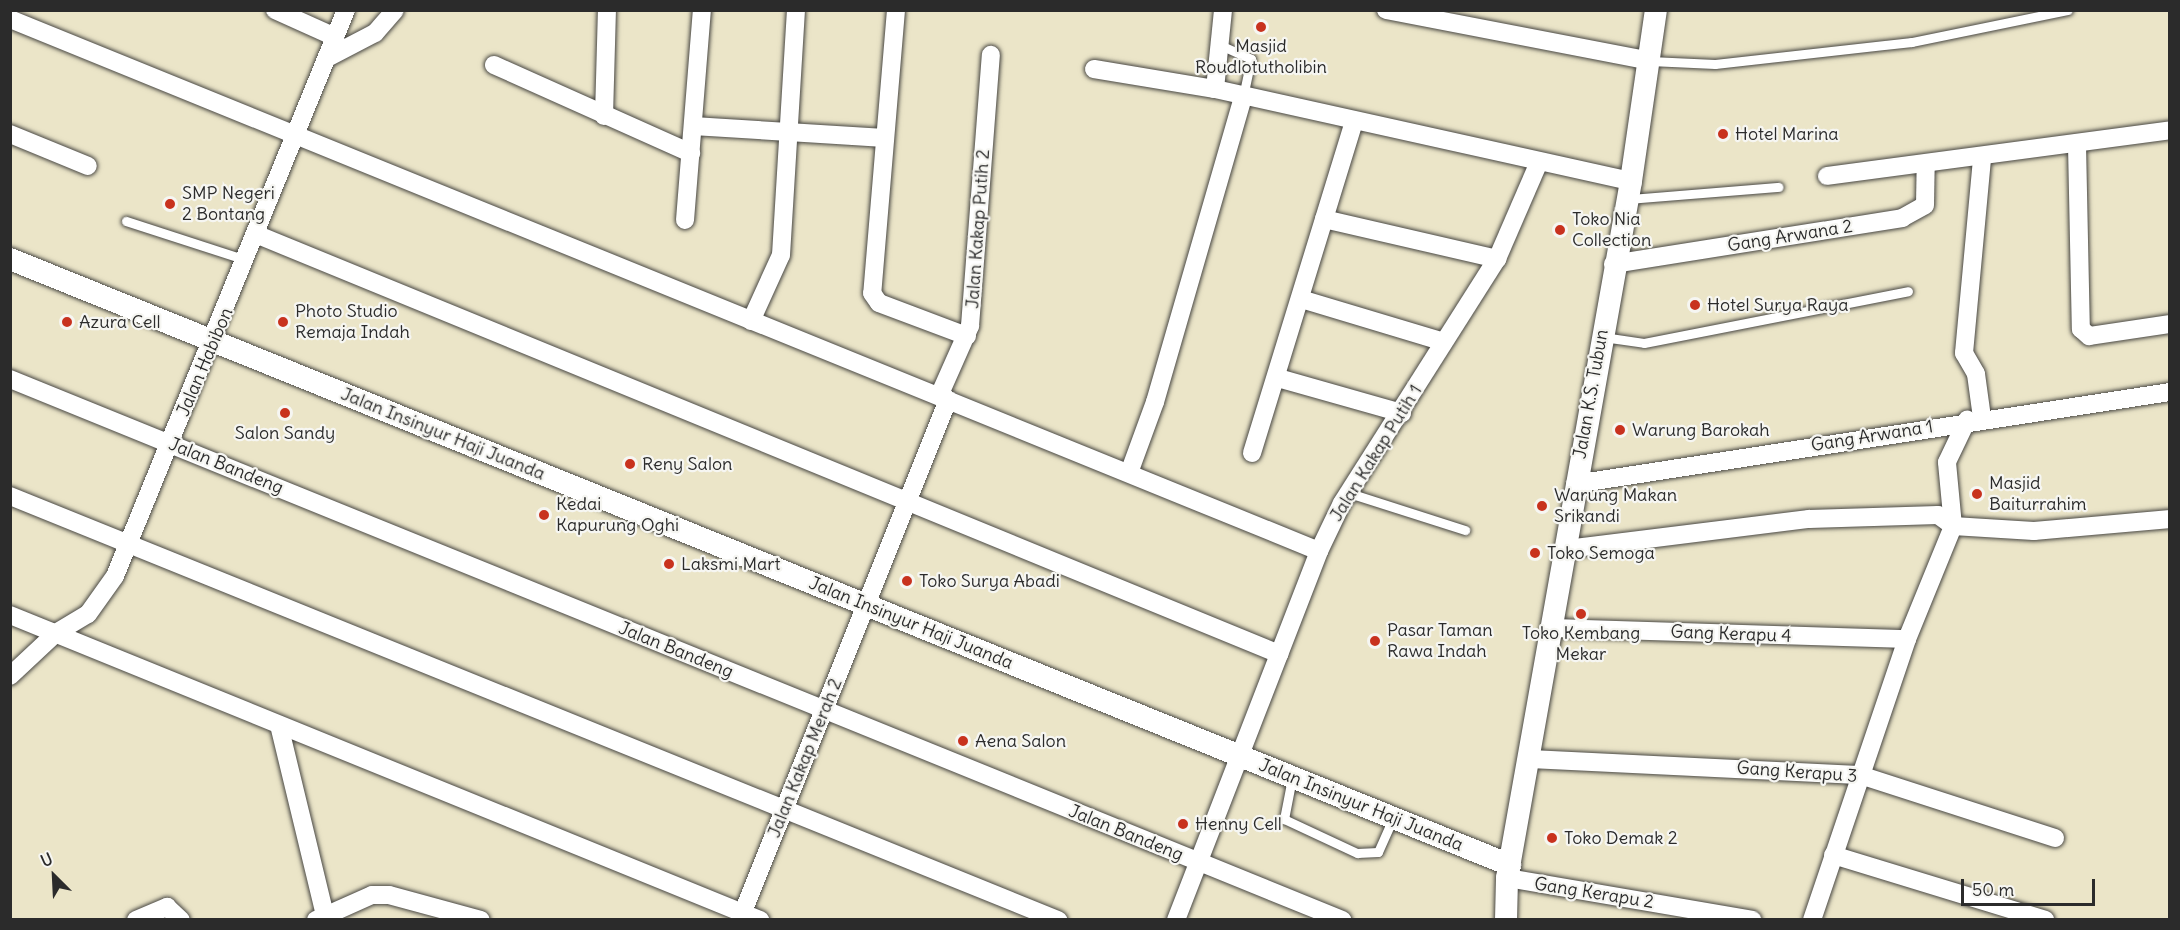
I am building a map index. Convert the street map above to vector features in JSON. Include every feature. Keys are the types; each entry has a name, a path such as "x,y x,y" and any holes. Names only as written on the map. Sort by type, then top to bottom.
{"street":[{"path":"275,10 335,36"},
{"name":"Jalan Habibon","path":"10,676 56,633 88,614 129,544 258,235 294,137 346,10"},
{"path":"327,58 375,33 395,10"},
{"path":"604,116 608,10"},
{"path":"685,220 702,10"},
{"path":"751,321 779,266 790,131 796,10"},
{"path":"896,10 874,298 967,336"},
{"path":"1215,89 1223,10"},
{"path":"1386,10 1650,61"},
{"name":"Jalan K.S. Tubun","path":"1506,920 1508,872 1554,628 1575,484 1612,264 1629,190 1656,10"},
{"path":"10,19 294,137 1319,551"},
{"name":"Jalan Kakap Putih 2","path":"867,604 967,336 991,55"},
{"path":"494,65 604,116 692,153"},
{"path":"1094,69 1215,89 1539,162 1629,190"},
{"path":"1129,473 1155,402 1243,97"},
{"path":"1252,453 1278,378 1354,122"},
{"path":"693,126 885,138"},
{"path":"1827,176 1982,159 2169,130"},
{"path":"10,134 88,166"},
{"path":"2077,145 2081,329 2090,336 2169,324"},
{"path":"1812,920 1907,639 1953,526 1947,462 1974,419 1976,374 1964,352 1982,159"},
{"name":"Jalan Kakap Putih 1","path":"1176,920 1241,758 1319,551 1349,493 1402,414 1444,342 1497,259 1539,162"},
{"name":"Gang Arwana 2","path":"1612,264 1902,218 1925,205 1926,166"},
{"path":"1324,219 1497,259"},
{"path":"258,235 1279,654"},
{"name":"Jalan Insinyur Haji Juanda","path":"10,259 1393,818 1508,872"},
{"path":"1301,299 1444,342"},
{"path":"1278,378 1402,414"},
{"name":"Jalan Bandeng","path":"10,379 1342,920"},
{"name":"Gang Arwana 1","path":"1575,484 1974,419 2169,392"},
{"path":"10,496 1058,920"},
{"path":"1567,549 1809,519 1938,515 1953,526 2034,531 2169,519"},
{"name":"Jalan Kakap Merah 2","path":"752,916 783,809 867,604"},
{"path":"10,615 752,916"},
{"name":"Gang Kerapu 4","path":"1554,628 1907,639"},
{"path":"279,725 320,917 372,895 389,895 481,920"},
{"name":"Gang Kerapu 3","path":"1529,759 1860,775 2055,838"},
{"path":"1833,855 2045,920"},
{"name":"Gang Kerapu 2","path":"1508,872 1752,920"},
{"path":"136,920 167,907 182,920"}],"lane":[{"path":"1650,61 1714,64 1912,42 2068,10"},
{"path":"1220,45 1251,59 1243,97"},
{"path":"1629,190 1779,187"},
{"path":"126,221 247,261"},
{"path":"1600,336 1644,343 1908,291"},
{"path":"1349,493 1464,530"},
{"path":"1292,778 1284,819 1357,853 1378,852 1393,818"}],"place":[{"name":"Masjid Roudlotutholibin","path":"1261,27"},
{"name":"Hotel Marina","path":"1723,134"},
{"name":"SMP Negeri 2 Bontang","path":"170,204"},
{"name":"Toko Nia Collection","path":"1560,230"},
{"name":"Hotel Surya Raya","path":"1695,305"},
{"name":"Azura Cell","path":"67,322"},
{"name":"Photo Studio Remaja Indah","path":"283,322"},
{"name":"Salon Sandy","path":"285,413"},
{"name":"Warung Barokah","path":"1620,430"},
{"name":"Reny Salon","path":"630,464"},
{"name":"Masjid Baiturrahim","path":"1977,494"},
{"name":"Warung Makan Srikandi","path":"1542,506"},
{"name":"Kedai Kapurung Oghi","path":"544,515"},
{"name":"Toko Semoga","path":"1535,553"},
{"name":"Laksmi Mart","path":"669,564"},
{"name":"Toko Surya Abadi","path":"907,581"},
{"name":"Toko Kembang Mekar","path":"1581,614"},
{"name":"Pasar Taman Rawa Indah","path":"1375,641"},
{"name":"Aena Salon","path":"963,741"},
{"name":"Henny Cell","path":"1183,824"},
{"name":"Toko Demak 2","path":"1552,838"}]}
